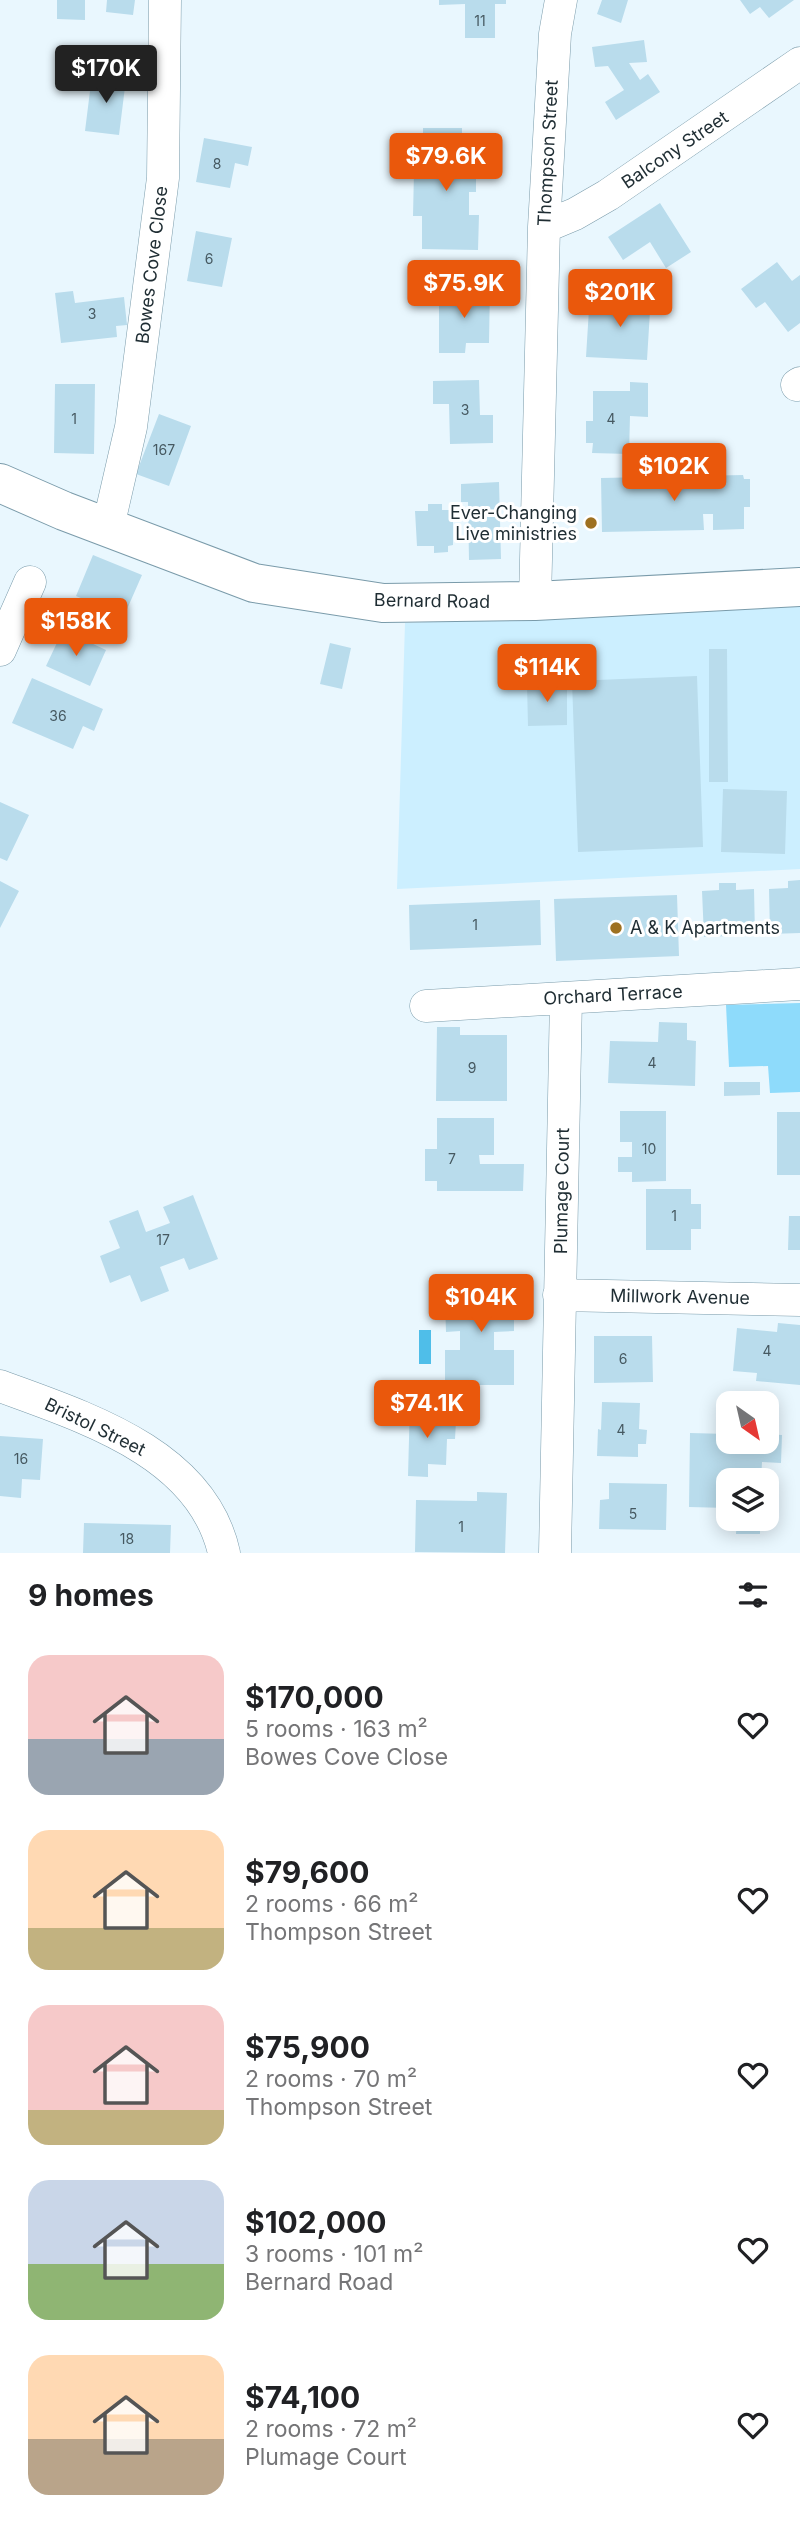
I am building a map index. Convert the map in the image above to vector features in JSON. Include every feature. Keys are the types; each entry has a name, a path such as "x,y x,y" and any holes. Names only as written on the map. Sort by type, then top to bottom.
{"main road":[{"name":"Bernard Road","path":"0,483 254,583 383,603 534,601 800,587"}],"street":[{"name":"Bowes Cove Close","path":"108,527 131,427 163,178 166,0"},
{"name":"Thompson Street","path":"534,601 544,227 555,34 561,0"},
{"name":"Balcony Street","path":"544,227 575,214 608,195 800,63"},
{"path":"0,650 30,582"},
{"name":"Orchard Terrace","path":"426,1006 800,984"},
{"name":"Plumage Court","path":"555,1553 566,998"},
{"name":"Millwork Avenue","path":"559,1295 800,1300"},
{"name":"Bristol Street","path":"0,1386 58,1408 149,1452 173,1470 194,1492 215,1527 224,1553"}],"shaded area":[{"path":"800,605 800,869 397,889 405,623"},
{"path":"800,1003 800,1092 770,1093 768,1066 729,1067 726,1005"},
{"path":"419,1330 431,1330 431,1364 419,1364"}],"building":[{"path":"57,0 85,0 85,20 57,19"},
{"path":"107,0 135,0 133,15 106,12"},
{"path":"439,0 506,0 506,4 495,4 495,38 465,38 465,4 439,5"},
{"path":"602,0 628,0 621,23 597,14"},
{"path":"740,0 794,0 769,18 760,7 750,14"},
{"path":"644,40 647,62 629,63 640,80 648,74 660,92 616,120 605,102 624,90 608,66 595,67 592,47"},
{"path":"92,75 126,79 119,135 85,131"},
{"path":"423,128 462,128 462,162 476,162 476,192 469,192 469,215 479,215 478,250 422,249 422,216 413,216 414,171 432,171 433,156 423,156"},
{"path":"204,138 252,147 248,166 235,163 230,188 196,182"},
{"path":"660,203 691,252 666,268 650,242 623,260 608,237"},
{"path":"196,231 232,238 222,287 187,281"},
{"path":"777,262 792,281 800,275 800,323 788,332 765,302 756,308 741,289"},
{"path":"466,286 490,286 489,343 466,343 465,353 439,353 439,296 466,296"},
{"path":"73,291 75,303 124,297 127,325 116,326 117,337 61,343 55,293"},
{"path":"627,294 651,295 647,360 586,357 589,309 601,310 602,299 627,300"},
{"path":"479,380 480,415 493,415 493,443 450,444 449,404 433,404 433,381"},
{"path":"630,382 648,383 648,417 630,416 629,454 592,453 593,443 586,443 586,421 593,421 593,391 630,391"},
{"path":"55,384 95,384 94,454 54,453"},
{"path":"159,414 191,426 169,486 136,474"},
{"path":"743,475 744,479 750,479 750,507 744,507 744,529 713,530 713,514 703,514 704,530 602,532 601,478"},
{"path":"499,482 501,559 469,560 468,502 461,502 461,484"},
{"path":"428,504 442,504 442,510 453,510 453,545 448,546 448,552 434,553 434,546 417,546 415,511 428,511"},
{"path":"93,555 142,575 124,616 76,596"},
{"path":"63,630 106,650 90,686 46,666"},
{"path":"330,643 351,648 342,689 320,684"},
{"path":"709,649 727,649 728,782 709,782"},
{"path":"697,676 703,847 578,852 572,681"},
{"path":"32,678 103,709 94,731 83,726 73,749 12,723"},
{"path":"567,683 567,725 528,726 527,684"},
{"path":"723,789 787,791 785,854 721,852"},
{"path":"0,802 29,815 7,861 0,858"},
{"path":"800,880 800,933 770,934 769,889 788,888 788,881"},
{"path":"0,881 19,891 0,928"},
{"path":"719,883 736,883 736,890 754,889 755,935 704,937 702,891 719,890"},
{"name":"A & K Apartments","path":"677,895 679,956 556,961 554,899"},
{"path":"540,900 541,945 410,950 409,905"},
{"path":"659,1022 687,1023 687,1040 696,1041 695,1086 608,1083 610,1041 658,1042"},
{"path":"437,1027 460,1027 460,1035 507,1035 507,1101 436,1101"},
{"path":"724,1082 760,1082 760,1095 724,1096"},
{"path":"620,1111 666,1111 666,1181 632,1182 632,1172 618,1172 618,1157 632,1157 632,1142 620,1142"},
{"path":"777,1112 800,1112 800,1175 777,1175"},
{"path":"437,1118 494,1118 494,1155 479,1155 480,1164 524,1164 523,1191 437,1191 437,1181 425,1181 425,1149 437,1149"},
{"path":"646,1189 691,1189 691,1204 701,1204 701,1229 691,1229 691,1250 646,1250"},
{"path":"193,1195 218,1259 189,1270 184,1258 160,1267 169,1291 141,1302 130,1275 110,1283 100,1256 120,1248 109,1221 138,1210 146,1232 170,1223 163,1207"},
{"path":"789,1216 800,1216 800,1250 788,1250"},
{"path":"467,1278 514,1278 514,1331 494,1332 494,1350 514,1350 514,1385 445,1385 445,1350 460,1350 460,1331 446,1332 445,1302 468,1302"},
{"path":"778,1323 800,1325 800,1385 756,1381 757,1373 733,1371 737,1328 777,1332"},
{"path":"594,1336 652,1336 653,1382 594,1383"},
{"path":"410,1402 430,1402 429,1420 456,1421 455,1439 447,1439 446,1465 428,1464 428,1477 408,1476"},
{"path":"602,1402 640,1403 639,1429 647,1430 646,1444 638,1444 638,1457 597,1456"},
{"path":"690,1433 716,1434 716,1454 779,1454 779,1435 782,1435 781,1463 762,1462 762,1468 716,1468 716,1508 689,1507"},
{"path":"0,1436 43,1439 40,1480 22,1479 21,1498 0,1496"},
{"path":"609,1483 667,1484 666,1530 599,1529 600,1500 609,1499"},
{"path":"477,1492 507,1493 505,1553 415,1552 416,1500 477,1501"},
{"path":"84,1523 171,1525 170,1553 83,1553"},
{"path":"736,1531 760,1531 760,1534 736,1534"}],"place":[{"name":"Ever-Changing Live ministries","path":"591,523"},
{"name":"A & K Apartments","path":"616,928"}]}
